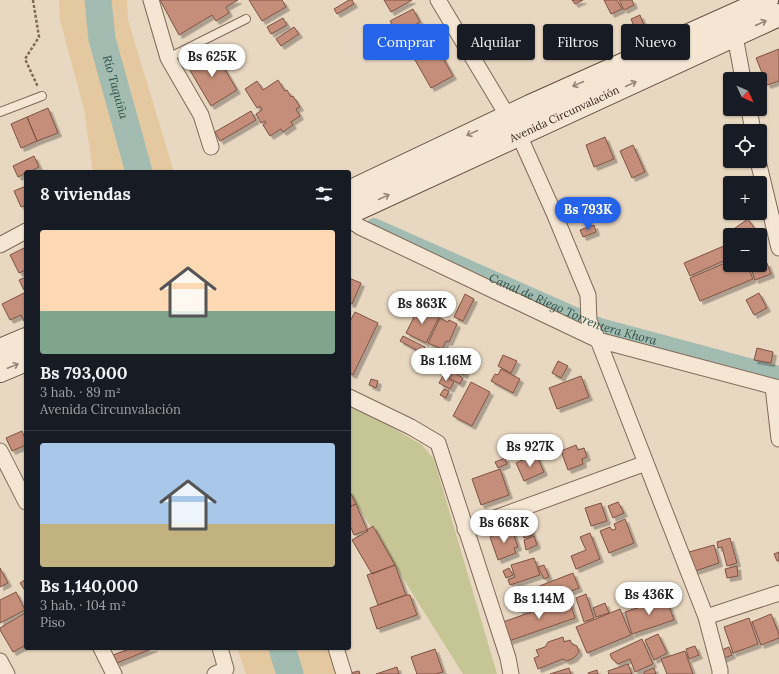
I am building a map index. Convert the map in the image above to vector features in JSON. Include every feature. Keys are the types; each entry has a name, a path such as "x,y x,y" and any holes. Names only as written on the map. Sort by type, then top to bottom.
{"main road":[{"name":"Avenida Circunvalación","path":"351,191 507,116 767,0"},
{"name":"Avenida Circunvalación","path":"351,213 779,15"},
{"path":"0,350 24,340"},
{"path":"0,371 24,361"}],"street":[{"path":"151,0 168,58 201,114 211,148"},
{"path":"438,0 519,135 554,213 588,295 588,321 598,340 706,618 720,674"},
{"path":"735,36 742,72"},
{"path":"760,168 779,248"},
{"path":"351,217 360,227 598,340 776,387 779,439"},
{"path":"0,245 24,232"},
{"path":"351,398 411,427 438,443 505,650 511,674"},
{"path":"0,451 24,498"},
{"path":"465,529 646,463"},
{"path":"706,618 779,593"},
{"path":"102,650 114,674"},
{"path":"215,674 226,669 221,650"},
{"path":"337,650 344,674"},
{"path":"0,661 7,674"}],"lane":[{"path":"168,58 246,19"},
{"path":"0,112 42,96"}],"path":[{"path":"33,0 39,38 25,59 42,96"}],"shaded area":[{"path":"351,406 422,445 434,459 497,674 463,674 351,495"}],"sand":[{"path":"59,0 127,0 128,20 173,170 93,170 84,109 60,20"},
{"path":"238,650 330,650 337,674 246,674"}],"building":[{"path":"160,0 238,0 226,7 229,13 216,21 212,15 179,35"},
{"path":"249,0 282,0 286,7 262,21"},
{"path":"349,0 352,0 354,4 337,14 334,9"},
{"path":"384,0 412,0 391,12"},
{"path":"572,0 583,0 575,4"},
{"path":"604,0 617,0 622,9 611,14"},
{"path":"619,0 632,0 634,5 624,10"},
{"path":"413,9 420,22 417,24 392,24 390,21"},
{"path":"640,15 644,24 633,24 631,19"},
{"path":"283,18 287,25 271,34 267,27"},
{"path":"294,27 299,34 281,46 276,39"},
{"path":"779,49 779,81 767,85 767,72 762,72 756,58"},
{"path":"214,51 237,90 211,106 188,67"},
{"path":"415,60 444,60 453,76 431,88"},
{"path":"278,80 285,91 287,90 291,97 293,96 300,107 296,109 300,116 291,122 293,125 283,132 281,129 270,136 263,125 266,123 265,121 261,123 256,114 262,110 260,106 257,108 245,89 257,81 263,90"},
{"path":"48,108 58,133 37,141 27,117"},
{"path":"251,111 256,120 220,141 215,132"},
{"path":"27,117 37,141 21,148 11,124"},
{"path":"605,137 614,159 594,167 586,145"},
{"path":"633,145 645,172 632,178 620,151"},
{"path":"34,156 39,167 33,170 24,170 24,174 18,177 13,166"},
{"path":"24,187 24,206 21,207 14,191"},
{"path":"749,220 754,228 735,228"},
{"path":"594,225 596,232 583,237 580,230"},
{"path":"723,246 723,261 690,276 684,263"},
{"path":"24,248 24,271 19,273 10,255"},
{"path":"767,263 771,274 755,280 752,272 767,272"},
{"path":"723,264 723,272 750,272 753,279 700,301 690,278"},
{"path":"24,278 24,290 19,280"},
{"path":"351,279 361,283 351,304"},
{"path":"24,293 24,321 21,315 10,320 2,304"},
{"path":"759,293 767,308 754,315 746,300"},
{"path":"465,294 474,299 463,321 454,317"},
{"path":"419,307 439,317 426,343 406,333"},
{"path":"355,312 378,323 353,375 351,374 351,319"},
{"path":"440,318 457,324 449,342 446,341 442,349 428,343"},
{"path":"403,336 425,347 422,353 400,341"},
{"path":"757,348 773,352 771,363 754,360"},
{"path":"503,355 517,361 511,373 498,366"},
{"path":"447,358 462,366 458,373 451,370 450,374 441,369"},
{"path":"558,361 568,366 561,378 552,373"},
{"path":"463,366 467,368 464,375 459,373"},
{"path":"501,369 520,379 513,393 491,381 495,374 498,375"},
{"path":"453,372 463,378 460,384 449,378"},
{"path":"443,376 454,382 450,389 439,383"},
{"path":"581,376 589,397 557,409 549,388"},
{"path":"371,379 378,381 376,388 369,385"},
{"path":"471,382 490,392 472,426 453,416"},
{"path":"444,389 449,391 446,398 440,395"},
{"path":"22,431 24,436 24,446 12,451 6,438"},
{"path":"576,445 578,450 584,448 587,457 582,459 583,464 568,470 561,451"},
{"path":"536,454 544,472 524,481 516,463"},
{"path":"505,458 507,464 498,468 495,462"},
{"path":"500,469 509,495 481,505 472,479"},
{"path":"351,494 356,504 351,506"},
{"path":"618,502 624,513 613,518 608,506"},
{"path":"601,503 607,521 591,526 585,508"},
{"path":"356,504 367,530 354,535 351,528 351,506"},
{"path":"625,519 634,543 609,553 600,531 610,527 612,530 616,529 614,524"},
{"path":"373,526 395,565 372,574 352,540 368,531 367,530"},
{"path":"530,526 533,535 524,538 521,529"},
{"path":"509,527 510,530 512,529 518,547 514,548 516,553 498,560 490,537 504,532 503,530"},
{"path":"590,533 600,559 576,569 571,556 586,550 580,537"},
{"path":"534,536 537,545 526,550 524,540"},
{"path":"730,538 737,563 727,566 722,547 718,548 717,542"},
{"path":"714,545 719,563 695,571 689,552"},
{"path":"779,552 779,561 777,561 774,554"},
{"path":"534,558 540,575 510,585 508,580 515,577 511,565"},
{"path":"395,565 406,595 378,605 367,575"},
{"path":"544,565 549,577 544,579 538,567"},
{"path":"737,566 738,576 727,578 725,569"},
{"path":"0,568 8,583 0,587"},
{"path":"509,568 513,575 506,578 503,571"},
{"path":"573,573 579,588 520,611 514,596"},
{"path":"24,580 24,589 20,583"},
{"path":"16,592 24,611 0,623 0,600"},
{"path":"586,594 594,618 584,622 576,598"},
{"path":"406,595 410,595 417,615 377,629 370,608"},
{"path":"666,598 674,620 632,634 625,612"},
{"path":"569,599 575,618 509,641 503,622"},
{"path":"605,603 609,613 596,617 593,608"},
{"path":"620,609 631,635 587,653 576,627"},
{"path":"24,614 24,646 13,652 0,628"},
{"path":"771,614 779,634 779,638 761,645 752,622"},
{"path":"749,618 758,644 733,653 724,627"},
{"path":"658,634 667,653 654,660 645,640"},
{"path":"563,637 564,642 570,640 572,644 577,646 579,652 574,658 567,661 563,659 538,669 534,658 539,656 536,650 545,647 548,642"},
{"path":"642,639 653,664 635,672 630,659 618,664 612,659 610,654"},
{"path":"695,646 699,655 689,659 686,649"},
{"path":"729,647 732,655 722,659 719,651"},
{"path":"435,649 443,672 435,674 417,674 411,657"},
{"path":"127,650 149,650 117,663 113,655"},
{"path":"685,651 693,674 667,674 661,659"},
{"path":"628,664 632,674 609,674 608,671"},
{"path":"397,667 399,674 376,674"},
{"path":"569,668 571,674 550,674"},
{"path":"654,668 656,674 644,674 644,672"},
{"path":"597,670 598,674 588,674 588,673"},
{"path":"359,671 360,674 350,674 350,673"}],"waterway":[{"name":"Río Taquiña","path":"98,0 102,39 138,170"},
{"name":"Canal de Riego Torrentera Khora","path":"374,226 600,326 779,374"},
{"name":"Río Taquiña","path":"283,650 290,674"}]}
